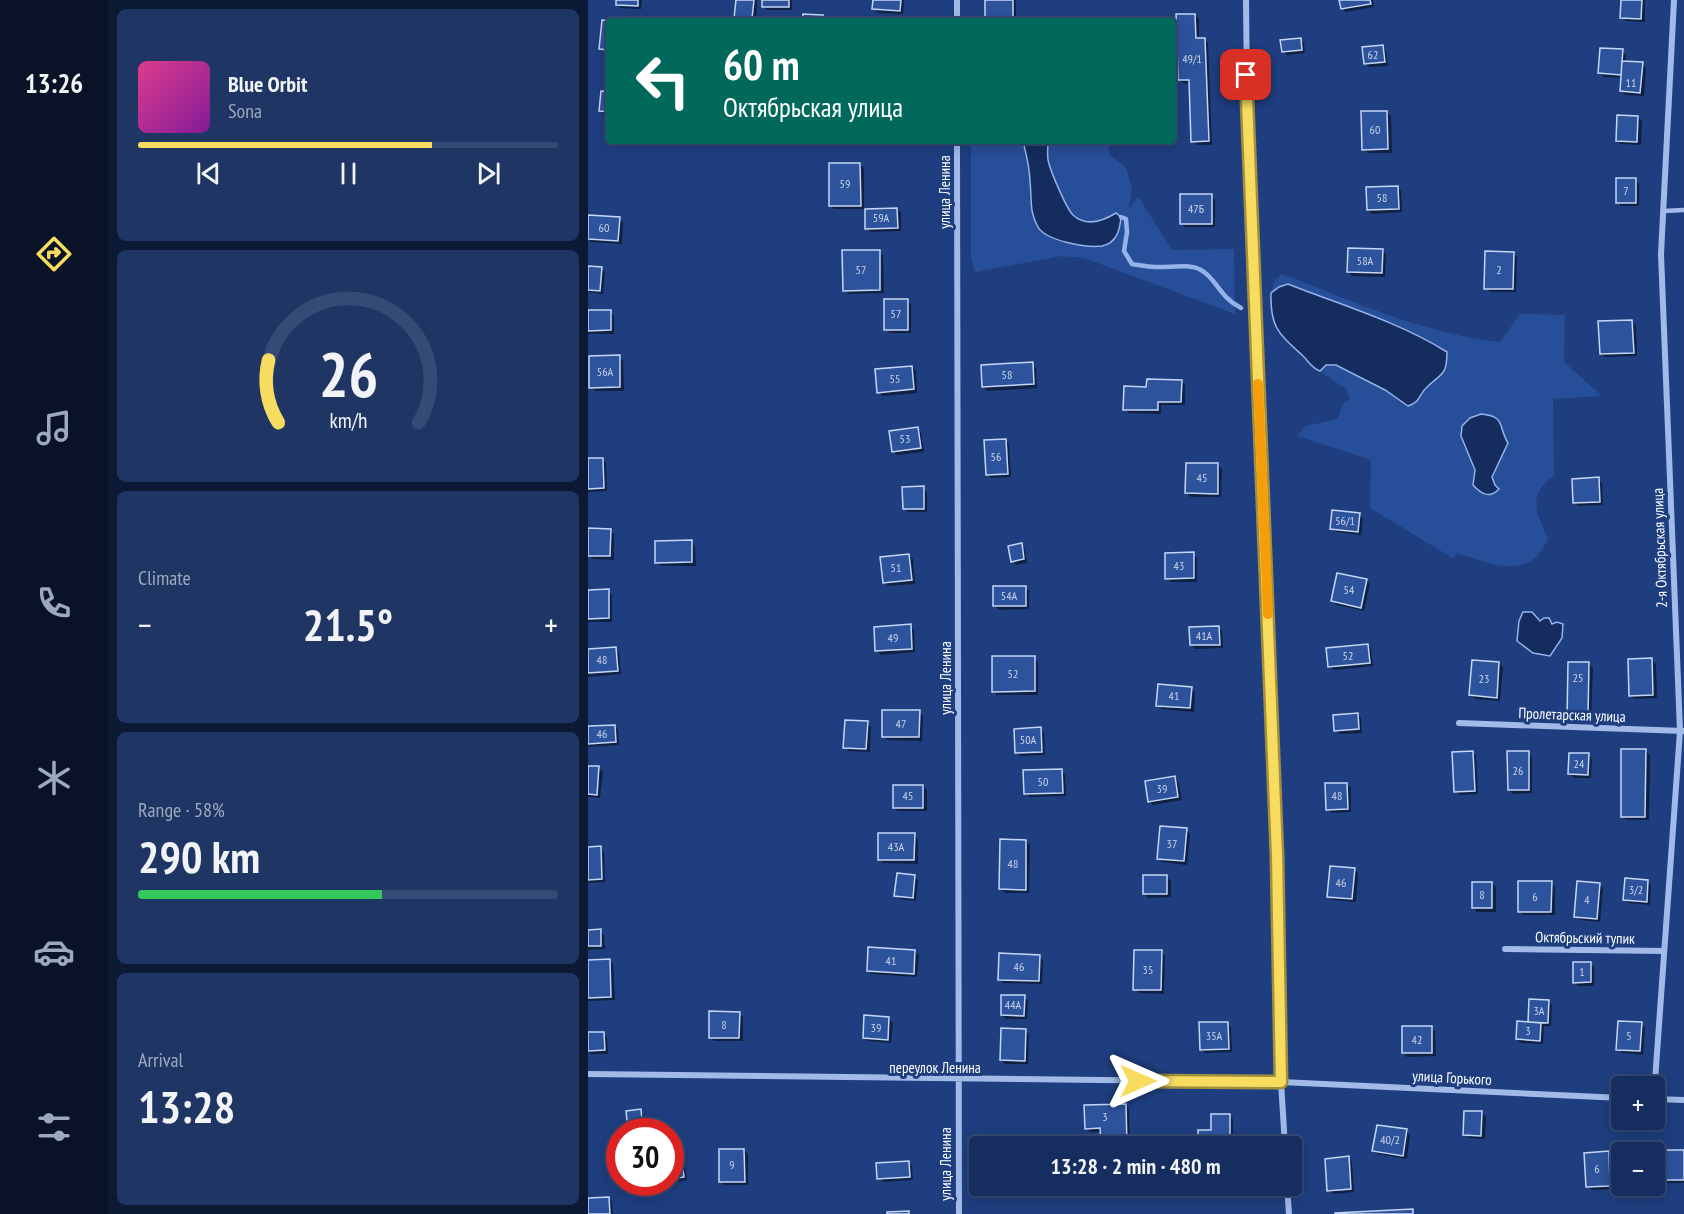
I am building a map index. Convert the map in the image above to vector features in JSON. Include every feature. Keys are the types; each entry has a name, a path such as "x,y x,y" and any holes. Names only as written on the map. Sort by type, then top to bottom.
{"street":[{"path":"957,0 957,18"},
{"path":"1246,0 1247,93 1277,856 1281,1082 1284,1136"},
{"name":"2-я Октябрьская улица","path":"1655,1076 1682,731 1660,254 1674,0"},
{"name":"улица Ленина","path":"957,144 959,1214"},
{"name":"Пролетарская улица","path":"1459,723 1682,731"},
{"name":"Октябрьский тупик","path":"1506,949 1664,951"},
{"name":"переулок Ленина","path":"588,1074 1281,1082"},
{"name":"улица Горького","path":"1281,1082 1611,1097"},
{"path":"1665,1098 1684,1101"},
{"path":"1288,1196 1289,1214"}],"lane":[{"path":"1663,211 1684,210"}],"shaded area":[{"path":"971,144 1024,144 1031,184 1029,197 1038,229 1071,243 1116,213 1098,222 1083,220 1072,214 1060,192 1047,158 1048,144 1108,144 1110,155 1126,168 1132,189 1129,209 1138,196 1172,250 1234,249 1235,314 1084,258 1062,256 975,272 971,257"},
{"path":"1024,144 1048,144 1049,165 1070,211 1078,219 1089,222 1116,213 1121,217 1119,231 1114,239 1102,246 1087,246 1058,240 1042,232 1035,221 1032,210 1029,172"},
{"path":"1282,274 1416,324 1472,338 1500,342 1520,314 1565,315 1564,362 1602,396 1553,399 1554,476 1540,490 1536,505 1548,539 1540,553 1530,561 1508,566 1495,565 1456,553 1454,559 1370,508 1371,460 1297,436 1305,426 1338,418 1343,404 1350,399 1347,390 1320,371 1326,365 1336,365 1385,390 1399,401 1434,383 1409,331 1288,284 1271,293 1275,280","holes":["1504,430 1505,438 1501,457 1492,477 1495,494 1488,495 1479,491 1473,478 1475,470 1471,458"]},
{"path":"1288,284 1390,323 1429,341 1447,352 1445,369 1417,400 1408,406 1385,390 1336,365 1326,365 1320,371 1281,335 1274,322 1271,293"},
{"path":"1481,414 1498,420 1508,443 1492,477 1499,489 1489,495 1482,493 1473,485 1475,470 1461,436 1462,426 1470,418"},
{"path":"1523,612 1532,612 1540,621 1549,618 1552,624 1557,622 1563,624 1562,638 1550,656 1533,653 1517,641 1519,621"}],"building":[{"path":"616,0 638,0 638,6 616,5"},
{"path":"736,0 754,0 752,18 734,18"},
{"path":"762,0 789,0 789,7 762,7"},
{"path":"873,0 901,0 900,11 872,9"},
{"path":"985,0 1013,0 1013,18 985,18"},
{"path":"1339,0 1370,0 1371,4 1341,9"},
{"path":"1621,0 1642,0 1641,19 1620,18"},
{"path":"803,14 823,15 822,18 802,18"},
{"path":"1176,14 1195,14 1196,38 1205,38 1209,141 1191,142 1189,80 1178,80"},
{"path":"602,20 606,21 606,50 599,49"},
{"path":"1301,38 1302,50 1282,52 1280,40"},
{"path":"1383,45 1385,62 1364,64 1362,47"},
{"path":"1600,48 1623,49 1621,75 1598,73"},
{"path":"1622,61 1643,62 1640,93 1620,91"},
{"path":"601,91 606,92 606,112 599,111"},
{"path":"1361,111 1387,111 1388,149 1362,150"},
{"path":"1617,115 1638,116 1637,142 1616,141"},
{"path":"829,163 860,163 861,206 829,206"},
{"path":"1616,178 1636,178 1636,203 1616,203"},
{"path":"1398,186 1399,209 1367,210 1366,187"},
{"path":"1180,194 1212,194 1212,224 1180,224"},
{"path":"897,208 898,228 865,229 865,209"},
{"path":"588,215 620,217 618,241 588,239"},
{"path":"1348,248 1383,249 1382,273 1347,272"},
{"path":"842,250 880,250 880,290 843,291"},
{"path":"1485,251 1514,252 1513,289 1484,289"},
{"path":"588,266 602,267 600,291 588,290"},
{"path":"884,299 908,299 908,330 884,330"},
{"path":"588,310 611,310 611,330 588,331"},
{"path":"1632,320 1634,353 1600,354 1598,321"},
{"path":"620,355 620,387 589,388 589,356"},
{"path":"1033,362 1034,384 982,387 981,365"},
{"path":"912,366 914,389 877,393 875,369"},
{"path":"1147,379 1182,380 1181,402 1158,402 1158,410 1123,410 1124,386 1146,387"},
{"path":"918,427 921,448 892,452 889,431"},
{"path":"1006,439 1008,474 986,475 984,440"},
{"path":"588,458 603,458 604,488 588,489"},
{"path":"1186,463 1218,463 1218,494 1185,493"},
{"path":"1599,477 1600,502 1573,503 1572,479"},
{"path":"924,486 924,509 903,509 902,487"},
{"path":"1332,510 1360,513 1358,532 1330,529"},
{"path":"588,528 611,529 610,556 588,556"},
{"path":"692,540 692,562 655,563 655,541"},
{"path":"1022,543 1024,559 1011,562 1008,546"},
{"path":"1194,552 1194,578 1165,579 1165,553"},
{"path":"909,554 912,580 883,583 880,557"},
{"path":"1337,573 1367,579 1361,608 1331,601"},
{"path":"993,586 1026,586 1026,606 993,606"},
{"path":"609,589 609,618 588,619 588,590"},
{"path":"911,624 912,649 875,651 874,627"},
{"path":"1219,626 1220,645 1190,645 1189,627"},
{"path":"1368,644 1370,663 1328,667 1326,648"},
{"path":"616,647 618,671 588,673 588,649"},
{"path":"992,656 1035,656 1035,691 992,692"},
{"path":"1652,658 1653,695 1629,696 1628,659"},
{"path":"1472,660 1499,662 1497,698 1469,695"},
{"path":"1568,662 1589,662 1588,718 1567,718"},
{"path":"1158,684 1192,687 1190,708 1156,706"},
{"path":"882,710 920,710 919,737 882,737"},
{"path":"1358,713 1359,729 1334,731 1333,715"},
{"path":"845,720 868,721 866,749 843,748"},
{"path":"615,725 616,742 588,744 588,726"},
{"path":"1041,727 1042,752 1015,753 1014,729"},
{"path":"1621,749 1646,749 1645,817 1621,817"},
{"path":"1473,751 1475,791 1454,792 1452,752"},
{"path":"1507,751 1529,751 1529,790 1508,790"},
{"path":"1569,753 1589,753 1588,775 1568,774"},
{"path":"588,766 599,766 597,795 588,794"},
{"path":"1062,769 1063,793 1024,794 1023,770"},
{"path":"1175,776 1178,797 1148,802 1145,781"},
{"path":"1325,783 1347,783 1348,809 1326,810"},
{"path":"893,785 923,785 923,808 893,808"},
{"path":"1160,826 1187,828 1184,861 1157,859"},
{"path":"878,833 915,833 914,860 878,860"},
{"path":"1000,839 1026,840 1026,890 999,889"},
{"path":"601,846 602,879 588,880 588,847"},
{"path":"1330,866 1355,868 1352,899 1327,897"},
{"path":"897,873 915,875 913,898 894,896"},
{"path":"1143,875 1167,875 1167,894 1143,894"},
{"path":"1625,878 1648,880 1647,902 1623,900"},
{"path":"1518,881 1552,881 1551,912 1518,912"},
{"path":"1577,881 1600,883 1597,919 1574,917"},
{"path":"1472,882 1492,882 1492,908 1472,908"},
{"path":"601,929 601,946 588,946 588,930"},
{"path":"868,947 915,950 914,974 867,971"},
{"path":"1134,950 1162,950 1161,990 1133,990"},
{"path":"999,953 1040,955 1039,981 998,980"},
{"path":"610,959 611,997 588,998 588,960"},
{"path":"1573,962 1591,962 1591,982 1573,983"},
{"path":"1001,995 1025,995 1024,1016 1001,1015"},
{"path":"1529,999 1549,1000 1548,1023 1528,1022"},
{"path":"709,1011 740,1012 739,1038 709,1038"},
{"path":"864,1015 889,1017 888,1040 863,1038"},
{"path":"1517,1021 1541,1023 1540,1041 1516,1039"},
{"path":"1618,1021 1642,1022 1640,1051 1616,1050"},
{"path":"1199,1022 1228,1022 1229,1049 1200,1050"},
{"path":"1402,1026 1432,1026 1432,1053 1402,1053"},
{"path":"1001,1028 1026,1029 1025,1061 1000,1060"},
{"path":"588,1032 604,1032 605,1050 588,1051"},
{"path":"1126,1104 1127,1136 1100,1136 1100,1128 1085,1129 1084,1105"},
{"path":"641,1109 642,1118 627,1118 626,1111"},
{"path":"1464,1111 1482,1111 1481,1136 1463,1135"},
{"path":"1211,1114 1230,1114 1230,1136 1198,1136 1198,1130 1211,1130"},
{"path":"1377,1125 1407,1129 1403,1156 1372,1151"},
{"path":"719,1149 744,1149 745,1182 719,1182"},
{"path":"1665,1150 1684,1150 1684,1180 1665,1180"},
{"path":"1609,1151 1610,1186 1586,1187 1584,1153"},
{"path":"1349,1156 1351,1189 1327,1191 1325,1159"},
{"path":"909,1161 910,1177 877,1179 876,1163"},
{"path":"609,1197 610,1214 588,1214 588,1198"},
{"path":"1413,1209 1413,1214 1335,1214 1335,1213"},
{"path":"909,1211 909,1214 887,1214 887,1212"}],"waterway":[{"path":"1121,217 1126,219 1127,232 1124,251 1132,264 1152,267 1184,266 1201,270 1211,278 1228,299 1241,308"}],"slow traffic":[{"path":"1258,384 1268,614"}],"route":[{"path":"1138,1081 1281,1082 1277,856 1246,75"}]}
